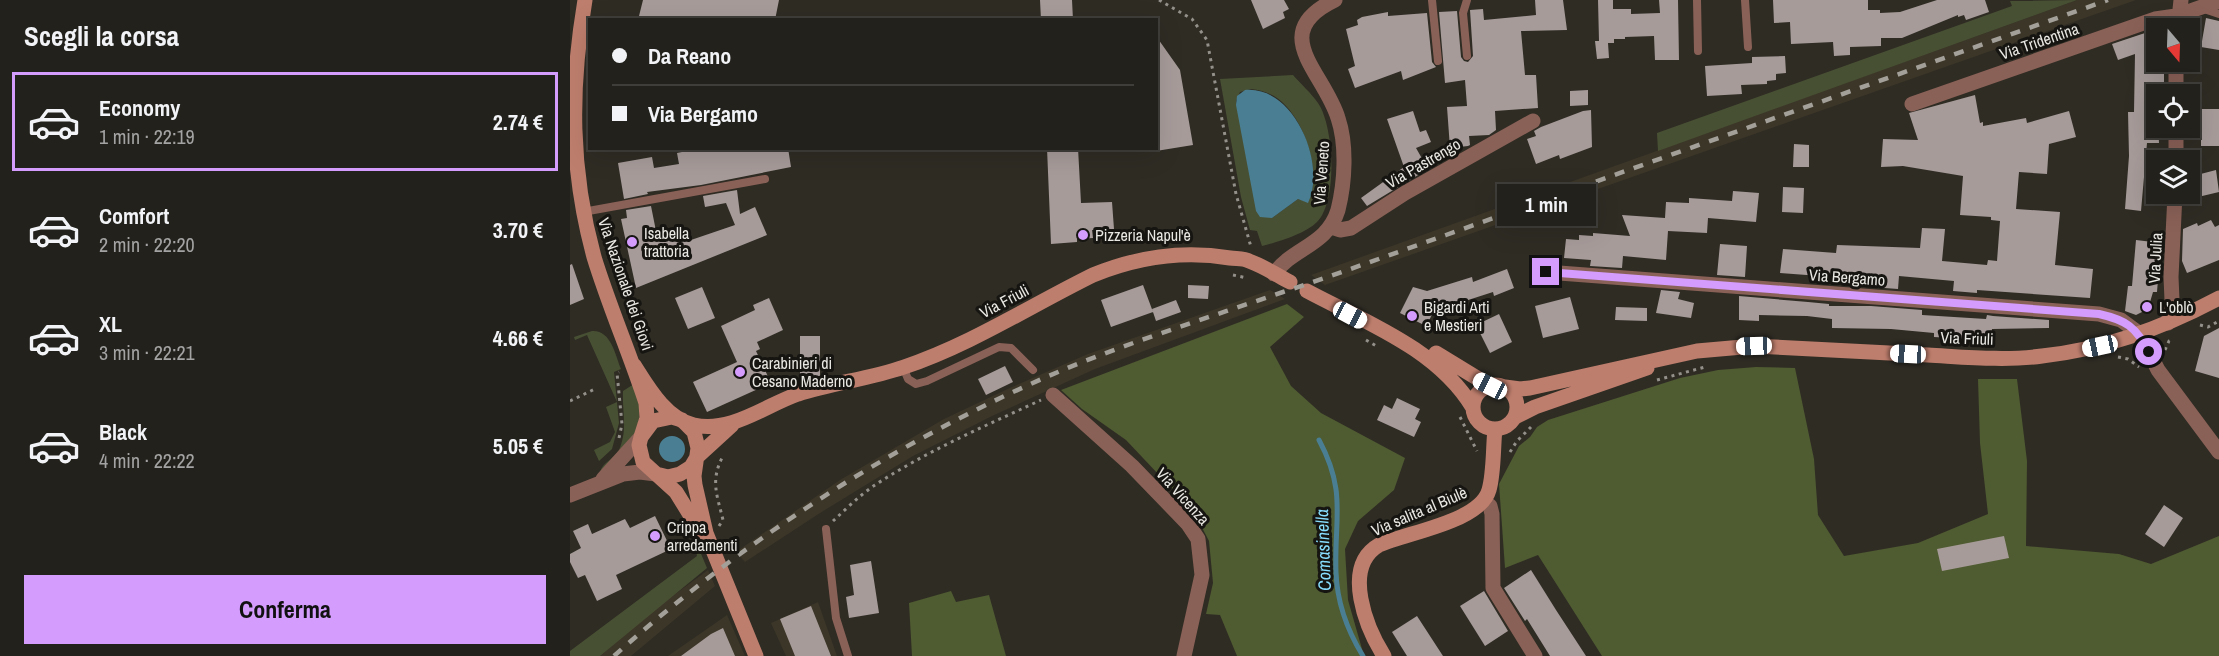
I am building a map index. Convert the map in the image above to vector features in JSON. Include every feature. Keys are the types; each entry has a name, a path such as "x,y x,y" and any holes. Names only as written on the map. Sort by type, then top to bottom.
{"street":[{"name":"Via Nazionale dei Giovi","path":"585,0 575,41 570,111 573,157 583,212 605,290 629,367 646,403 647,418 641,436"},
{"name":"Via Veneto","path":"1274,273 1287,260 1322,237 1330,226 1340,196 1342,135 1336,111 1307,57 1302,37 1303,28 1309,16 1335,0"},
{"path":"2180,12 2219,1"},
{"name":"Via Tridentina","path":"1912,104 2180,12"},
{"name":"Via Pastrengo","path":"1330,226 1340,230 1351,228 1405,193 1533,121"},
{"name":"Via Julia","path":"2168,323 2172,300 2170,277 2174,204"},
{"name":"Via Friuli","path":"682,420 692,425 725,425 795,395 903,368 951,348 1066,288 1117,265 1142,259 1191,254 1249,261 1253,258 1290,282"},
{"name":"Via Bergamo","path":"1546,272 2099,314 2121,320 2140,334"},
{"path":"1307,291 1411,347 1451,377 1464,392 1480,422 1486,427 1495,429 1506,426 1515,417 1517,410 1515,398 1437,353 1411,347"},
{"name":"Via Friuli","path":"1497,387 1530,388 1629,365 1723,347 1754,346 1966,357 2040,357 2100,346 2140,334 2219,298"},
{"path":"2140,334 2158,370 2219,452"},
{"name":"Via Friuli","path":"1515,417 1535,407 1632,374 1669,358"},
{"name":"Via Nazionale dei Giovi","path":"629,367 660,402 682,420"},
{"path":"1473,408 1477,395 1497,387"},
{"name":"Via Vicenza","path":"1053,394 1132,466 1188,524 1198,539 1202,575 1184,656"},
{"path":"601,481 653,421 672,417 689,425 698,440 695,485 756,656"},
{"name":"Via Friuli","path":"697,457 736,422"},
{"name":"Via salita al Biulè","path":"1384,656 1370,631 1362,609 1360,577 1366,557 1379,545 1462,516 1484,501 1490,489 1495,429"},
{"path":"641,436 639,445 643,462 676,492 697,526 711,530"},
{"path":"570,495 601,481 632,472 668,477 680,474 690,467 697,457"},
{"name":"Via salita al Biulè","path":"1484,501 1490,506 1492,514 1493,588 1535,656"}],"lane":[{"path":"1432,0 1438,61"},
{"path":"1467,0 1463,13 1467,56"},
{"path":"1696,0 1698,51"},
{"path":"1745,0 1748,47"},
{"path":"2199,7 2219,14"},
{"path":"583,212 765,179"},
{"path":"903,368 908,379 916,384 999,347 1011,348 1033,370"},
{"path":"826,529 836,618 848,656"}],"path":[{"path":"1159,0 1192,19 1207,40 1236,194 1257,281 1231,275"},
{"path":"1245,251 1253,258"},
{"path":"1362,337 1379,347"},
{"path":"1648,383 1711,366"},
{"path":"618,442 622,424 617,373 629,367"},
{"path":"570,401 597,388"},
{"path":"826,529 829,524 881,482 954,440 1053,394"},
{"path":"1459,414 1480,461 1507,460 1512,448 1534,423"},
{"path":"711,530 723,520 714,480 716,469 726,451"}],"shaded area":[{"path":"2077,0 2136,0 1325,285 1311,275"},
{"path":"1270,290 1285,299 1095,369 992,416 913,456 745,562 736,552 840,480 944,419 1088,354"},
{"path":"708,570 715,586 631,656 600,656 647,615"},
{"path":"818,602 837,656 786,656 771,623"},
{"path":"727,615 745,656 668,656"}],"green space":[{"path":"2077,0 1658,151 1657,133 2012,6 2010,1"},
{"path":"1293,75 1318,103 1328,128 1331,181 1324,212 1317,222 1299,234 1262,246 1257,231 1250,230 1241,197 1220,79","holes":["1251,89 1266,92 1284,104 1301,129 1308,144 1311,160 1312,190 1308,202 1298,199 1272,218 1236,101 1240,92"]},
{"path":"1287,304 1304,317 1270,347 1291,386 1321,413 1405,458 1394,490 1358,521 1345,549 1348,600 1364,656 1237,656 1220,615 1206,614 1213,583 1209,541 1194,512 1126,440 1082,409 1061,390"},
{"path":"592,331 604,334 608,339 621,369 614,372 617,402 587,335 575,340 574,337"},
{"path":"1756,367 1795,368 1814,459 1818,515 1844,556 1918,543 1988,514 1980,443 1978,379 2017,379 2027,461 2026,546 2119,554 2151,564 2219,536 2219,656 1602,656 1538,555 1505,568 1499,484 1519,446 1537,427 1548,420 1680,378 1718,370"},
{"path":"634,384 639,400 636,432 628,447 600,472 619,450 622,443 623,391"},
{"path":"617,402 619,423 612,449 599,461 594,450 610,442 615,432 606,407"},
{"path":"699,549 707,568 600,656 570,656 570,651 697,556 696,551"},
{"path":"951,591 956,602 989,595 1006,656 912,656 909,603"}],"water":[{"path":"1245,90 1263,92 1278,100 1291,113 1302,130 1309,149 1313,168 1313,187 1308,203 1298,199 1272,218 1260,217 1256,211 1236,105 1237,96"},
{"path":"672,436 681,440 685,449 681,458 672,462 663,458 659,449 663,440"}],"building":[{"path":"643,0 779,0 775,18 638,18"},
{"path":"1040,0 1072,0 1073,18 1041,18"},
{"path":"1251,0 1284,0 1289,9 1283,12 1285,18 1263,29"},
{"path":"1535,0 1563,0 1567,30 1521,31 1525,75 1536,75 1538,108 1495,111 1496,130 1489,135 1469,136 1470,145 1468,146 1450,148 1447,107 1467,106 1465,80 1445,83 1439,12 1457,11 1461,57 1468,62 1473,56 1470,10 1483,9 1484,20 1536,15"},
{"path":"1598,0 1613,0 1613,9 1631,9 1631,14 1660,13 1659,0 1678,0 1679,60 1655,60 1654,36 1614,39 1614,43 1608,43 1609,58 1597,59 1595,41 1599,41"},
{"path":"1773,0 1868,0 1868,10 1880,10 1880,13 1900,12 1937,0 1985,0 1989,12 1966,20 1964,15 1958,17 1958,15 1902,38 1881,38 1881,46 1850,47 1850,55 1834,56 1833,42 1791,44 1790,22 1774,23"},
{"path":"1388,12 1388,16 1427,13 1432,62 1436,67 1403,80 1401,71 1355,88 1348,69 1355,66 1346,29 1358,25 1357,20 1362,17"},
{"path":"2206,18 2219,21 2219,50 2201,47"},
{"path":"2146,33 2146,72 2164,72 2164,84 2146,84 2146,138 2159,138 2159,143 2147,143 2141,211 2125,209 2129,156 2128,112 2134,112 2135,54 2118,60 2112,44"},
{"path":"1158,39 1180,70 1193,145 1156,151 1158,150"},
{"path":"1785,56 1786,73 1776,74 1776,80 1767,81 1767,84 1741,85 1742,94 1707,96 1705,66 1752,63 1752,57"},
{"path":"1588,90 1588,105 1570,106 1570,91"},
{"path":"1975,95 1980,123 1983,122 1983,126 2026,118 2027,123 2069,111 2076,137 2049,144 2047,174 2019,172 2016,209 2060,212 2055,265 2093,269 2090,298 1977,290 1977,293 1953,291 1954,281 1899,276 1898,289 1872,287 1873,280 1780,273 1783,249 1836,253 1837,245 1920,248 1922,228 1945,229 1942,261 1987,265 1988,260 1997,261 2000,221 1991,220 1991,217 1960,215 1963,176 1903,166 1881,167 1883,139 1918,140 1909,113"},
{"path":"2201,109 2219,109 2219,146 2201,146"},
{"path":"1591,110 1592,147 1560,159 1559,155 1536,164 1527,139 1536,136 1534,131 1583,111"},
{"path":"1413,111 1420,132 1426,130 1431,142 1416,148 1428,169 1367,206 1361,198 1404,167 1387,119"},
{"path":"1794,144 1809,145 1809,167 1793,167"},
{"path":"692,150 788,150 791,167 701,185 647,192 648,194 624,199 618,163 652,157 654,168 679,164 677,153"},
{"path":"1047,150 1078,150 1081,203 1112,202 1114,229 1092,230 1093,238 1051,244"},
{"path":"2216,170 2219,192 2200,197 2200,174"},
{"path":"1783,187 1804,188 1803,213 1782,212"},
{"path":"737,190 740,214 755,207 767,235 636,288 621,219 627,218 626,210 651,206 657,236 689,228 691,240 735,225 726,203 705,207 703,196"},
{"path":"1733,191 1759,193 1756,222 1708,218 1707,233 1668,231 1666,260 1623,256 1622,268 1590,266 1591,260 1564,258 1566,239 1579,240 1579,235 1593,236 1593,233 1630,236 1622,215 1665,218 1666,202 1689,203 1689,198 1732,201"},
{"path":"2211,220 2215,227 2219,225 2219,260 2187,273 2182,261 2183,229"},
{"path":"2136,240 2161,243 2157,292 2153,292 2148,309 2136,315 2125,311 2128,286 2132,286"},
{"path":"1720,244 1747,246 1745,277 1717,275"},
{"path":"572,264 584,299 570,305 570,265"},
{"path":"1507,269 1514,288 1494,296 1493,292 1434,311 1426,326 1400,313 1413,287 1427,291 1472,277 1473,282"},
{"path":"1143,285 1153,312 1111,327 1101,300"},
{"path":"1188,285 1209,286 1208,299 1188,298"},
{"path":"702,287 715,318 688,329 675,298"},
{"path":"1661,290 1680,292 1678,299 1694,303 1691,318 1656,313"},
{"path":"1739,296 1829,304 1829,306 1871,306 1922,310 1922,315 1986,319 1987,315 2049,320 2049,328 1992,329 1991,339 1969,339 1934,337 1934,333 1891,329 1832,328 1832,319 1807,316 1759,315 1759,321 1739,320"},
{"path":"1570,297 1579,329 1543,338 1535,306"},
{"name":"Carabinieri di Cesano Maderno","path":"769,298 783,330 757,342 760,349 756,351 771,383 707,412 693,382 737,362 721,326 755,310 753,305"},
{"path":"1176,300 1181,312 1156,321 1152,309"},
{"path":"1616,307 1647,308 1647,321 1615,320"},
{"path":"1499,314 1512,342 1490,353 1476,325"},
{"path":"2219,328 2219,378 2195,371 2204,336"},
{"path":"800,336 820,336 820,376 800,376"},
{"path":"1005,366 1013,382 986,395 978,379"},
{"path":"1397,398 1420,409 1415,419 1421,422 1414,437 1377,420 1384,405 1392,409"},
{"path":"2164,505 2183,518 2164,547 2145,534"},
{"path":"655,516 671,549 616,575 622,589 597,601 585,575 578,578 570,562 570,554 581,548 573,531 588,524 592,534 625,519 630,528"},
{"path":"2004,536 2009,558 1942,571 1937,549"},
{"path":"871,561 879,613 849,618 846,597 854,595 850,565"},
{"path":"1531,570 1586,656 1550,656 1527,619 1525,621 1504,588"},
{"path":"1484,591 1508,631 1485,646 1460,606"},
{"path":"811,606 831,656 795,656 780,619"},
{"path":"1417,616 1443,656 1407,656 1392,632"},
{"path":"723,628 735,656 681,656 711,634"}],"waterway":[{"name":"Comasinella","path":"1319,440 1328,458 1336,491 1338,595 1352,636 1363,656"}],"railway":[{"path":"614,656 717,571 828,494 944,426 1065,369 1146,338 1345,271 2108,0"}],"place":[{"name":"Pizzeria Napul'è","path":"1083,235"},
{"name":"Isabella trattoria","path":"632,242"},
{"name":"L'oblò","path":"2147,307"},
{"name":"Bigardi Arti e Mestieri","path":"1412,316"},
{"name":"Carabinieri di Cesano Maderno","path":"740,372"},
{"name":"Crippa arredamenti","path":"655,536"}],"route":[{"path":"1546,272 2099,314 2121,320 2140,334 2149,352"}]}
